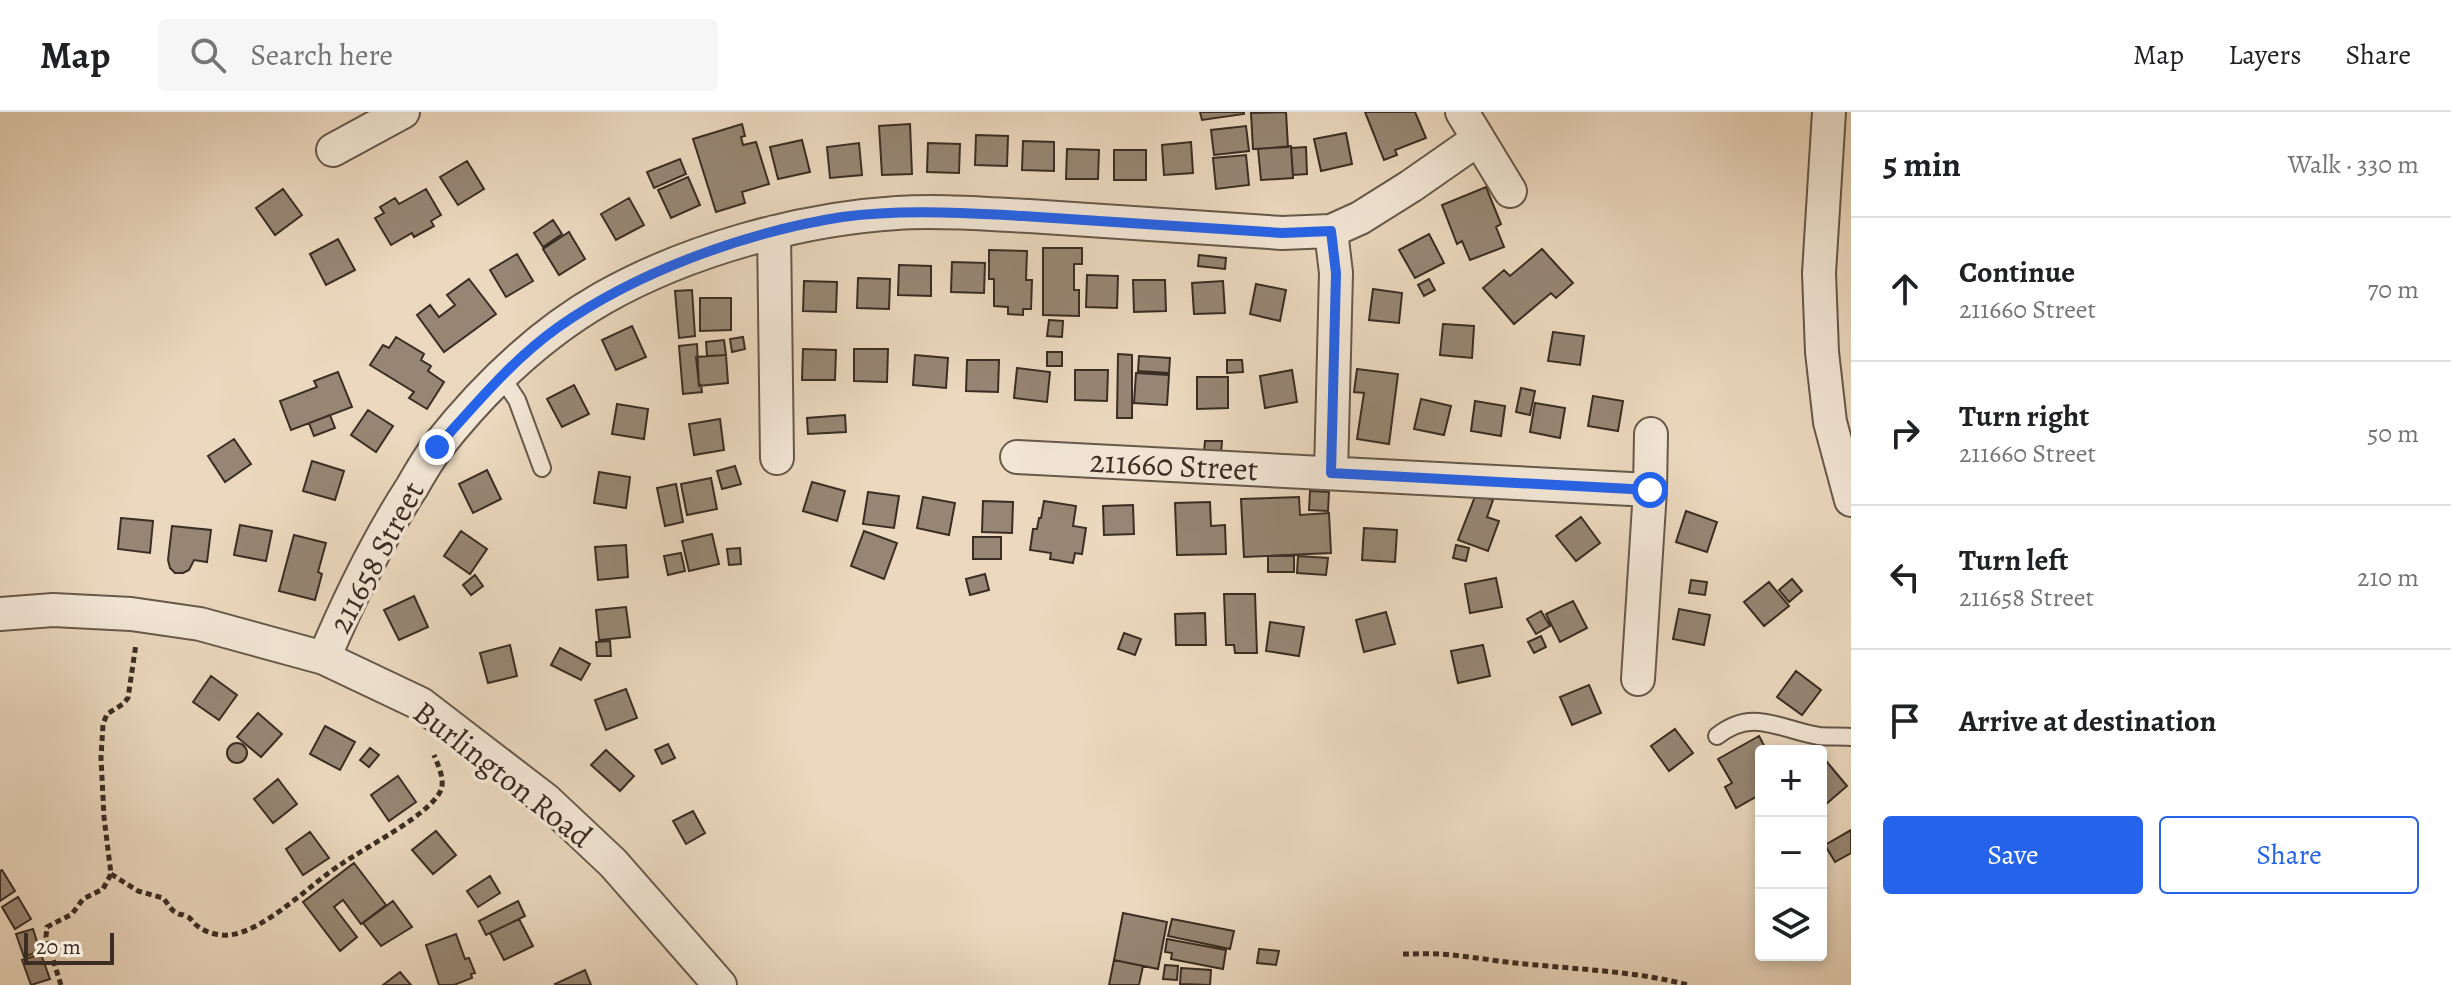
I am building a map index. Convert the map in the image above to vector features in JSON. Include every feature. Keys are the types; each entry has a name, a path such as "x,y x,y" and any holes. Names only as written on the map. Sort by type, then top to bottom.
{"street":[{"path":"333,150 403,112"},
{"path":"1829,112 1819,273 1822,352 1830,422 1851,500"},
{"path":"1470,126 1510,191"},
{"name":"211658 Street","path":"324,658 349,599 394,515 437,447 501,376 555,330 604,298 688,259 774,232 842,217 900,212 973,213 1282,233 1331,231 1360,218 1411,186 1470,126"},
{"path":"1331,231 1336,273 1331,473"},
{"path":"774,232 777,458"},
{"path":"1638,679 1651,434"},
{"name":"211660 Street","path":"1017,457 1650,490"},
{"name":"Burlington Road","path":"0,614 53,610 138,615 200,624 324,658 421,704 546,800 613,863 720,985"}],"lane":[{"path":"501,376 517,400 542,468"},
{"path":"1717,736 1729,726 1747,721 1818,736 1851,737"}],"path":[{"path":"61,985 46,937 47,927 72,914 83,899 103,889 111,874 104,817 103,724 107,714 128,698 138,615"},
{"path":"111,874 138,891 163,898 172,910 189,917 203,930 228,935 246,931 434,802 443,779 430,749"},
{"path":"1403,954 1450,954 1572,967 1662,978 1688,985"}],"building":[{"path":"1200,112 1244,112 1244,114 1202,120"},
{"path":"1286,112 1288,147 1253,149 1251,113"},
{"path":"1365,112 1415,112 1426,138 1395,150 1397,155 1384,160"},
{"path":"742,124 745,136 741,137 743,145 756,142 769,184 742,192 745,203 716,212 693,139"},
{"path":"910,124 912,174 882,175 879,126"},
{"path":"1246,126 1249,151 1214,155 1211,130"},
{"path":"1346,133 1352,164 1321,171 1314,139"},
{"path":"976,135 1008,136 1007,166 975,165"},
{"path":"802,140 810,172 778,179 770,147"},
{"path":"1023,141 1054,142 1054,171 1022,170"},
{"path":"1191,142 1193,173 1164,175 1162,145"},
{"path":"859,143 862,175 830,178 827,147"},
{"path":"928,143 960,144 959,173 927,172"},
{"path":"1291,146 1293,178 1261,180 1258,149"},
{"path":"1306,147 1307,174 1293,175 1291,148"},
{"path":"1067,149 1099,150 1098,179 1066,179"},
{"path":"1114,150 1146,150 1146,180 1114,180"},
{"path":"1246,155 1249,185 1216,189 1213,158"},
{"path":"680,159 686,174 654,188 647,172"},
{"path":"467,161 484,189 458,205 440,177"},
{"path":"688,177 700,205 671,218 658,190"},
{"path":"1486,187 1501,224 1496,227 1504,247 1470,260 1462,241 1457,244 1442,205"},
{"path":"283,189 302,215 275,235 256,208"},
{"path":"426,189 441,215 431,221 434,226 414,237 412,233 391,245 375,218 384,213 380,207 395,198 399,204"},
{"path":"629,198 644,225 616,240 601,214"},
{"path":"553,220 562,234 543,247 534,233"},
{"path":"569,232 585,259 559,275 543,249"},
{"path":"1429,234 1444,263 1415,278 1399,250"},
{"path":"338,239 355,270 326,285 310,254"},
{"path":"1043,248 1082,248 1082,264 1074,264 1074,290 1079,290 1079,316 1043,315"},
{"path":"1542,249 1573,283 1556,298 1551,293 1514,324 1483,288 1504,270 1510,276"},
{"path":"989,250 1027,251 1026,280 1032,280 1031,309 1023,309 1023,315 1008,314 1008,307 994,306 994,279 989,279"},
{"path":"517,254 533,281 506,297 490,270"},
{"path":"1199,255 1226,258 1225,269 1198,266"},
{"path":"952,262 985,263 984,293 951,292"},
{"path":"899,265 931,266 931,296 898,295"},
{"path":"1087,275 1118,276 1117,308 1086,307"},
{"path":"858,278 890,279 889,309 857,308"},
{"path":"469,279 496,314 444,352 417,315 430,305 439,317 455,305 447,295"},
{"path":"1429,279 1435,290 1424,296 1418,285"},
{"path":"1133,280 1165,280 1166,311 1134,312"},
{"path":"804,281 837,282 836,312 803,311"},
{"path":"1223,281 1225,313 1194,314 1192,283"},
{"path":"1256,284 1286,290 1280,321 1250,314"},
{"path":"1373,289 1402,293 1399,323 1369,320"},
{"path":"692,290 695,336 679,338 675,291"},
{"path":"700,298 731,298 731,330 700,331"},
{"path":"1049,320 1063,321 1062,337 1047,336"},
{"path":"1443,324 1474,326 1472,358 1440,355"},
{"path":"632,326 646,357 616,370 602,340"},
{"path":"1553,332 1584,336 1580,365 1548,361"},
{"path":"396,337 424,354 421,360 431,366 428,371 444,382 427,409 409,398 414,392 370,365 383,345 389,348"},
{"path":"743,337 745,349 732,352 730,339"},
{"path":"724,340 726,355 707,356 706,342"},
{"path":"697,344 702,392 683,394 679,346"},
{"path":"803,349 836,350 835,380 802,380"},
{"path":"854,349 888,349 887,382 854,381"},
{"path":"1047,352 1062,352 1062,366 1047,366"},
{"path":"1118,354 1132,355 1132,418 1117,418"},
{"path":"726,355 728,383 699,386 696,357"},
{"path":"915,355 948,358 946,388 913,385"},
{"path":"1139,356 1170,358 1169,373 1138,371"},
{"path":"967,360 999,360 998,392 966,391"},
{"path":"1227,360 1242,360 1243,372 1227,373"},
{"path":"1017,368 1050,372 1047,402 1014,398"},
{"path":"1357,369 1398,374 1389,444 1357,439 1364,393 1354,392"},
{"path":"1075,370 1108,370 1107,401 1075,400"},
{"path":"1292,370 1297,402 1265,408 1260,376"},
{"path":"338,372 352,407 291,430 280,401 317,387 314,381"},
{"path":"1136,373 1169,375 1167,405 1134,403"},
{"path":"1197,377 1228,377 1228,408 1197,409"},
{"path":"574,385 589,414 562,427 547,399"},
{"path":"1521,388 1535,391 1530,415 1516,412"},
{"path":"1593,396 1623,401 1618,431 1588,426"},
{"path":"1421,399 1451,406 1444,435 1414,429"},
{"path":"1475,401 1505,406 1501,436 1471,431"},
{"path":"1535,403 1565,408 1560,438 1530,432"},
{"path":"617,404 648,409 644,439 612,434"},
{"path":"368,410 393,426 376,452 351,435"},
{"path":"330,415 335,428 314,436 309,423"},
{"path":"845,415 846,432 808,434 807,418"},
{"path":"720,419 724,450 694,455 689,424"},
{"path":"234,439 251,464 225,482 208,456"},
{"path":"1205,441 1222,441 1221,453 1204,452"},
{"path":"312,461 344,471 335,500 303,491"},
{"path":"735,466 741,484 722,489 717,471"},
{"path":"487,470 501,499 473,513 459,484"},
{"path":"599,472 630,477 626,508 594,503"},
{"path":"711,478 717,509 687,515 681,484"},
{"path":"812,482 845,491 837,521 803,511"},
{"path":"676,484 683,522 665,526 657,488"},
{"path":"1310,491 1329,492 1328,511 1309,510"},
{"path":"868,492 899,496 894,528 863,524"},
{"path":"1476,494 1493,500 1487,517 1499,521 1488,551 1458,540"},
{"path":"923,497 955,503 949,535 917,528"},
{"path":"1299,497 1300,515 1329,513 1331,553 1244,557 1241,499"},
{"path":"983,501 1013,502 1012,533 982,532"},
{"path":"1044,501 1076,506 1073,526 1086,528 1082,554 1075,553 1073,563 1050,559 1051,553 1030,550 1033,529 1037,529"},
{"path":"1210,502 1211,526 1225,525 1226,554 1177,555 1175,503"},
{"path":"1133,505 1134,534 1104,535 1103,506"},
{"path":"1686,511 1717,522 1707,552 1676,542"},
{"path":"1581,517 1600,543 1576,561 1556,536"},
{"path":"121,518 153,521 150,553 118,549"},
{"path":"240,525 272,531 266,561 234,555"},
{"path":"172,526 211,530 207,562 194,560 189,570 183,573 175,573 170,568"},
{"path":"1364,528 1397,530 1395,562 1362,560"},
{"path":"461,531 487,549 470,574 444,556"},
{"path":"864,531 897,543 884,579 851,566"},
{"path":"712,534 719,564 689,571 682,541"},
{"path":"294,535 326,543 315,600 279,591"},
{"path":"973,537 1001,537 1001,559 973,559"},
{"path":"626,545 628,577 598,580 595,547"},
{"path":"1456,545 1469,548 1466,561 1453,558"},
{"path":"740,548 741,564 729,565 727,549"},
{"path":"681,553 685,571 668,575 664,556"},
{"path":"1268,556 1294,556 1294,572 1268,572"},
{"path":"1298,556 1328,558 1326,575 1297,573"},
{"path":"985,574 989,590 970,595 966,579"},
{"path":"475,575 483,586 471,595 463,585"},
{"path":"1496,578 1502,607 1470,613 1465,584"},
{"path":"1792,579 1802,591 1789,602 1779,590"},
{"path":"1691,580 1707,582 1705,595 1689,593"},
{"path":"1769,582 1789,606 1764,626 1744,602"},
{"path":"1224,594 1255,594 1257,653 1235,653 1234,645 1226,645"},
{"path":"414,596 428,627 399,640 384,610"},
{"path":"1573,601 1587,628 1560,642 1546,614"},
{"path":"626,607 630,637 599,640 596,610"},
{"path":"1679,609 1710,615 1704,645 1673,639"},
{"path":"1541,611 1550,626 1536,634 1527,619"},
{"path":"1386,612 1395,644 1364,652 1356,620"},
{"path":"1205,613 1206,645 1176,645 1175,614"},
{"path":"1270,622 1304,627 1299,656 1266,651"},
{"path":"1124,633 1141,639 1135,655 1118,649"},
{"path":"1541,636 1546,647 1534,653 1528,642"},
{"path":"610,641 611,656 597,656 596,642"},
{"path":"510,645 517,676 488,683 480,653"},
{"path":"1483,645 1490,676 1458,683 1451,651"},
{"path":"560,648 590,664 581,680 551,665"},
{"path":"1796,671 1821,690 1802,715 1777,697"},
{"path":"211,676 237,695 219,720 193,702"},
{"path":"1589,685 1601,713 1572,725 1560,697"},
{"path":"626,689 637,718 606,730 595,700"},
{"path":"258,713 282,734 261,757 237,737"},
{"path":"325,726 355,742 340,770 310,754"},
{"path":"1675,729 1693,753 1669,771 1651,746"},
{"path":"1759,736 1764,745 1755,745 1755,797 1736,808 1725,787 1732,783 1718,759"},
{"path":"237,743 244,746 247,753 244,760 237,763 230,760 227,753 230,746"},
{"path":"668,744 675,758 662,764 655,750"},
{"path":"370,748 379,755 369,767 360,760"},
{"path":"606,750 634,776 620,791 591,765"},
{"path":"1827,762 1847,786 1827,803"},
{"path":"398,776 416,802 389,821 371,795"},
{"path":"278,779 297,804 273,823 254,799"},
{"path":"693,811 705,833 686,844 673,821"},
{"path":"1851,830 1851,853 1835,862 1827,844"},
{"path":"436,831 456,855 433,874 412,850"},
{"path":"310,832 329,858 303,875 286,849"},
{"path":"354,863 386,905 361,924 343,900 334,907 357,937 340,951 303,902"},
{"path":"0,871 15,891 0,901"},
{"path":"490,876 500,893 478,907 467,891"},
{"path":"18,897 31,919 15,929 2,907"},
{"path":"393,901 412,927 381,946 363,923"},
{"path":"518,901 525,916 486,935 479,921"},
{"path":"1123,913 1167,922 1158,969 1114,960"},
{"path":"519,919 533,946 504,960 490,933"},
{"path":"1172,919 1234,931 1230,949 1168,936"},
{"path":"33,929 40,951 24,957 16,934"},
{"path":"456,934 465,959 469,958 475,973 471,974 472,978 454,985 439,985 426,945"},
{"path":"1167,939 1226,950 1223,969 1171,959 1172,953 1165,952"},
{"path":"1259,949 1279,951 1276,965 1257,963"},
{"path":"41,954 50,979 31,985 22,960"},
{"path":"1114,960 1143,966 1139,985 1109,985"},
{"path":"1165,965 1178,966 1177,980 1163,979"},
{"path":"1181,968 1211,970 1210,985 1180,984"},
{"path":"585,970 591,985 555,984"},
{"path":"400,972 411,985 383,985"}],"route":[{"path":"437,447 501,376 555,330 604,298 688,259 774,232 842,217 900,212 957,212 1282,233 1331,231 1336,273 1331,473 1650,490"}]}
